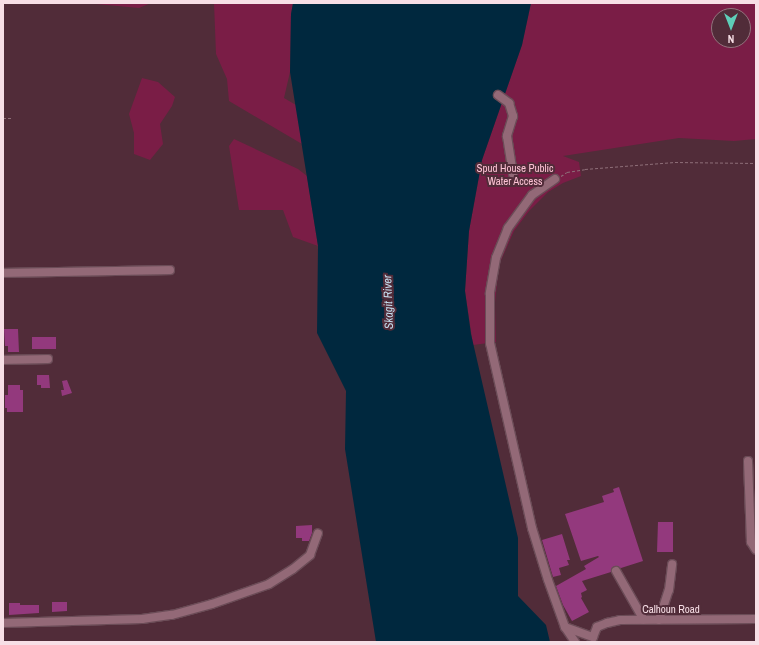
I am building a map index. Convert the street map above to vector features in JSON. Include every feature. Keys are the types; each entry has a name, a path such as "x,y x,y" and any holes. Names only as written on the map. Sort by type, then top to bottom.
{"street":[{"path":"498,95 509,103 513,116 507,136 513,174"},
{"path":"555,179 532,195 508,228 496,258 490,293 489,329 490,344 532,528 548,580 565,627 575,642"},
{"path":"3,272 170,270"},
{"path":"3,360 48,359"},
{"path":"748,461 751,542 756,550"},
{"path":"3,623 142,619 172,615 212,604 269,584 293,569 310,555 318,533"},
{"path":"658,620 669,590 672,564"},
{"path":"616,571 644,620"},
{"name":"Calhoun Road","path":"593,639 597,627 620,620 756,619"},
{"path":"565,627 593,639"}],"path":[{"path":"3,118 13,118"},
{"path":"555,179 567,172 585,169 675,162 756,163"}],"green space":[{"path":"151,3 139,8 96,4"},
{"path":"214,3 293,3 291,14 290,72 284,98 296,105 302,144 229,101 227,79 216,54"},
{"name":"Spud House Public Water Access","path":"531,3 756,3 756,139 734,141 679,138 563,156 579,162 581,176 563,183 548,192 529,211 514,231 499,265 495,303 496,342 473,345 465,291 469,231 482,160 522,45"},
{"path":"142,78 158,82 175,97 172,106 160,124 163,144 150,160 134,154 134,133 129,114"},
{"path":"234,139 298,169 307,176 318,246 293,237 283,210 239,210 229,146"}],"water":[{"name":"Skagit River","path":"293,3 531,3 522,45 482,160 469,231 465,291 471,334 518,538 518,596 546,625 550,642 376,642 345,449 346,391 317,333 318,246 290,72 291,14"}],"building":[{"path":"4,329 18,329 19,352 8,352 8,346 5,346"},
{"path":"32,337 56,337 56,349 32,349"},
{"path":"37,375 49,375 50,388 41,388 41,385 37,385"},
{"path":"67,380 72,393 62,396 61,390 64,390 62,381"},
{"path":"8,385 20,385 20,390 23,390 23,412 7,412 7,408 5,408 5,395 8,395"},
{"path":"619,487 643,561 621,568 614,566 611,572 582,581 587,590 581,593 581,598 589,612 572,621 563,605 556,586 586,569 584,566 599,557 581,561 565,514 604,502 602,496 614,492 613,489"},
{"path":"658,522 673,522 673,552 657,552"},
{"path":"312,525 312,533 309,541 302,541 302,538 296,538 296,526"},
{"path":"562,534 570,560 567,560 569,565 559,568 561,575 553,577 542,540"},
{"path":"52,602 67,602 67,611 52,612"},
{"path":"9,603 20,603 20,605 39,605 39,613 9,615"}]}
